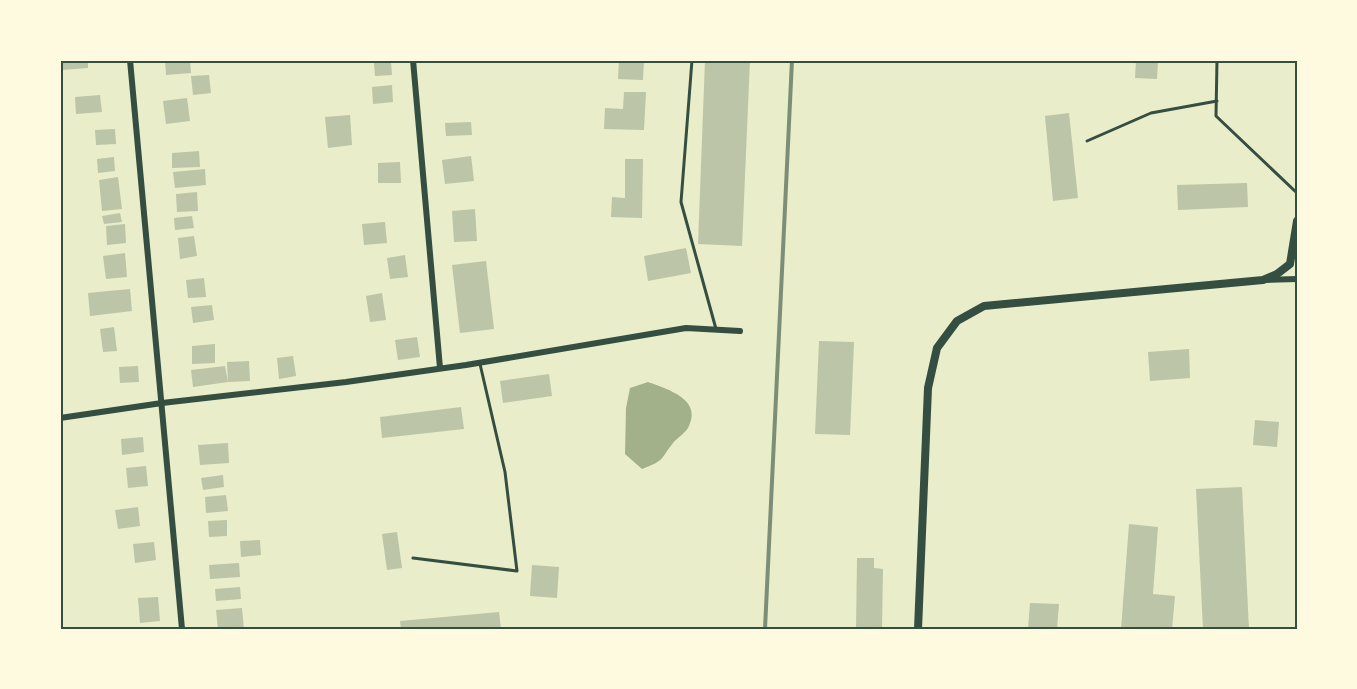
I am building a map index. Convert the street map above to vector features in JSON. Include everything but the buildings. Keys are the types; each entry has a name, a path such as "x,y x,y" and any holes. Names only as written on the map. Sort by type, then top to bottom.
{"street":[{"path":"130,60 182,629"},
{"path":"413,60 440,369"},
{"path":"1263,280 1277,274 1290,264 1297,221"},
{"path":"918,629 928,388 937,348 957,321 984,306 1263,280 1297,279"},
{"path":"60,418 162,403 440,369 686,328 740,332"}],"lane":[{"path":"692,60 681,202 716,331"},
{"path":"1217,60 1216,116 1297,193"},
{"path":"1087,141 1150,113 1217,101"},
{"path":"414,558 517,571 505,472 479,363"}],"shaded area":[{"path":"648,382 673,392 687,402 692,417 688,428 661,459 642,469 625,454 626,408 630,388"}],"railway":[{"path":"765,629 792,60"}]}
